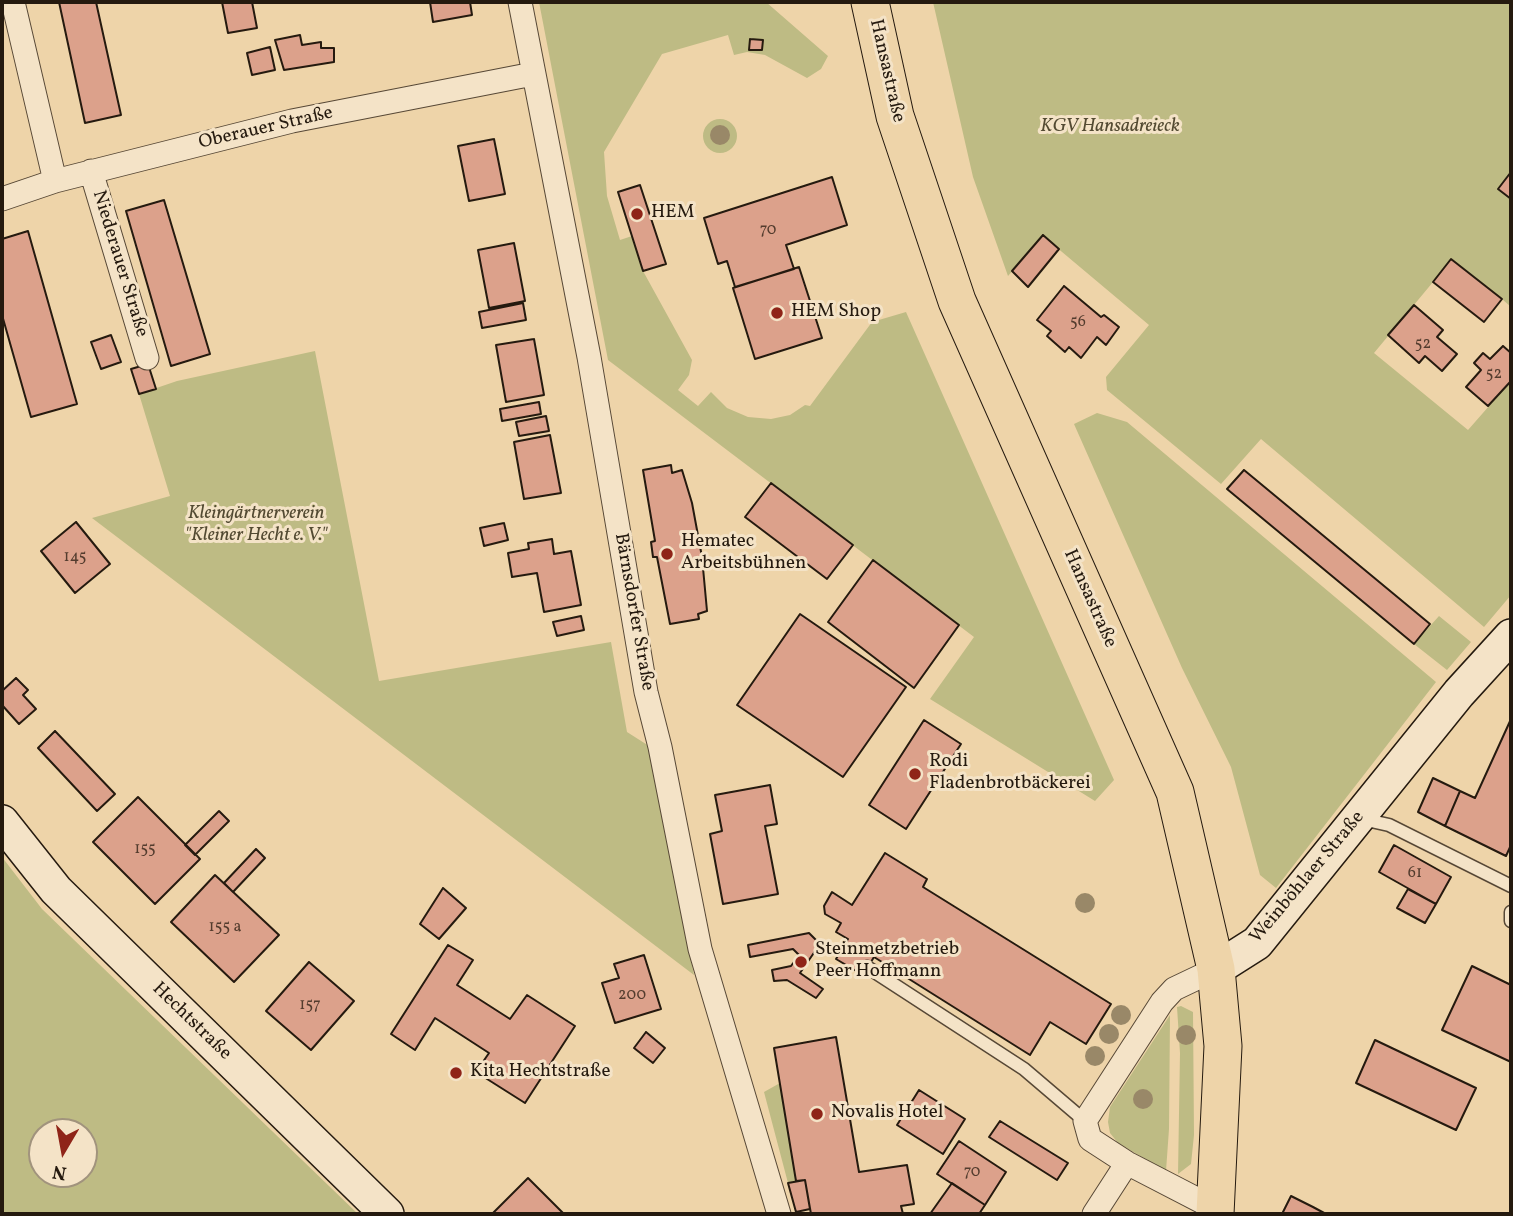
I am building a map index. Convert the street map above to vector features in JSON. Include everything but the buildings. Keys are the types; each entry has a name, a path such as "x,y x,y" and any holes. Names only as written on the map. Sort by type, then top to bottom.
{"main road":[{"name":"Hansastraße","path":"870,2 895,116 957,302 1175,792 1216,969 1223,1046 1215,1212"}],"street":[{"path":"13,2 55,181"},
{"name":"Bärnsdorfer Straße","path":"520,2 589,357 646,692 660,747 700,949 779,1214"},
{"name":"Oberauer Straße","path":"2,199 91,171 292,121 533,74"},
{"name":"Niederauer Straße","path":"91,171 147,358"},
{"name":"Weinböhlaer Straße","path":"1084,1121 1162,1002 1174,989 1216,969 1257,943 1459,692 1511,636"},
{"name":"Hechtstraße","path":"2,822 55,890 387,1214"},
{"path":"1084,1121 1090,1139 1215,1212"},
{"path":"1094,1214 1127,1163"}],"lane":[{"path":"1360,818 1389,825 1511,886"},
{"path":"1511,912 1511,921"},
{"path":"867,967 1024,1069 1084,1121"}],"green space":[{"path":"539,2 766,2 828,56 821,69 807,78 765,55 747,52 734,55 728,35 662,54 604,152 607,196 620,240 632,236 643,271 692,360 689,375 678,390 698,406 711,392 727,408 748,417 771,419 790,415 805,405 810,406 872,322 906,312 1114,780 1095,801 930,699 974,637 608,360"},
{"name":"KGV Hansadreieck","path":"933,2 1511,2 1511,307 1502,299 1433,282 1374,353 1468,430 1511,381 1511,595 1484,627 1261,439 1221,484 1107,390 1106,377 1149,325 1043,236 1008,276 973,177"},
{"path":"720,119 732,124 737,136 732,148 720,153 708,148 703,136 708,124"},
{"name":"Kleingärtnerverein \"Kleiner Hecht e. V.\"","path":"315,351 379,681 611,642 627,732 649,746 694,975 92,518 170,496 139,394 177,381"},
{"path":"1097,413 1127,422 1436,682 1276,888 1260,875 1231,767 1182,668 1074,424"},
{"path":"1439,616 1471,642 1447,670 1414,644"},
{"path":"2,857 42,909 358,1214 2,1214"},
{"path":"1181,1006 1193,1012 1194,1135 1191,1164 1178,1174 1180,1053 1177,1007"},
{"path":"1170,1015 1166,1171 1118,1143 1110,1133 1108,1122 1110,1107"},
{"path":"780,1083 796,1181 788,1183 764,1092"}],"place":[{"name":"HEM","path":"637,214"},
{"name":"HEM Shop","path":"777,313"},
{"name":"Hematec Arbeitsbühnen","path":"667,554"},
{"name":"Rodi Fladenbrotbäckerei","path":"915,774"},
{"name":"Steinmetzbetrieb Peer Hoffmann","path":"801,962"},
{"name":"Kita Hechtstraße","path":"456,1073"},
{"name":"Novalis Hotel","path":"817,1114"}]}
